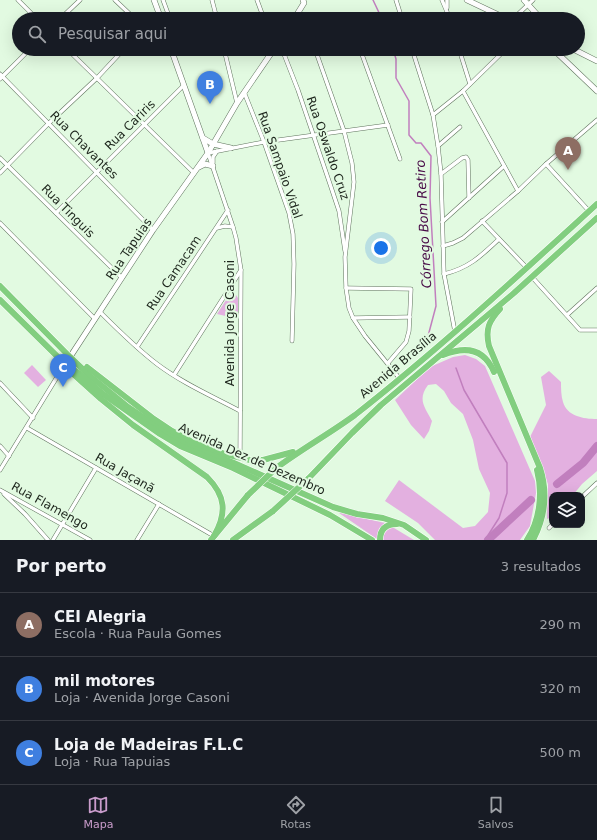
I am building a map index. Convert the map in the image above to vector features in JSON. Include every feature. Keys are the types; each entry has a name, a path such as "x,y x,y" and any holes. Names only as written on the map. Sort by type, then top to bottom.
{"highway":[{"name":"Avenida Brasília","path":"212,538 248,494 275,469 353,416 400,379 455,332 597,204"},
{"name":"Avenida Brasília","path":"233,540 273,511 366,419 597,220"},
{"name":"Avenida Dez de Dezembro","path":"0,286 71,358 128,407 165,432 182,442 234,463 333,507 357,514 384,518 404,525 426,540"},
{"path":"514,293 490,321 487,329 487,338 495,364 544,480 543,511 533,540"},
{"name":"Avenida Dez de Dezembro","path":"0,300 66,364 126,411 180,446 233,468 330,515 372,540"},
{"path":"438,357 456,350 473,350 486,358 492,366 537,470 540,493 538,510 534,528 527,540"},
{"path":"71,358 80,361 114,389 172,431 192,442 240,458 262,460 291,454 306,447"},
{"path":"66,364 73,374 133,425 208,477 215,485 219,493 223,509 221,524 212,538"},
{"path":"380,540 380,532 386,526 393,524 404,525"}],"street":[{"path":"18,0 30,12"},
{"path":"67,12 80,0"},
{"path":"115,0 128,12"},
{"path":"154,0 158,12"},
{"path":"163,0 167,12"},
{"path":"212,0 215,12"},
{"path":"257,0 261,12"},
{"path":"298,12 304,3 303,0"},
{"path":"396,0 400,12"},
{"path":"442,0 448,12"},
{"path":"447,0 447,9"},
{"path":"467,0 492,12"},
{"path":"518,12 526,2 533,0"},
{"path":"526,2 535,12"},
{"path":"585,54 596,59"},
{"path":"1,77 23,56"},
{"path":"74,56 195,171 205,164 213,166 213,157 216,151"},
{"path":"0,173 117,56"},
{"name":"Avenida Jorge Casoni","path":"173,56 213,166 236,238 241,270 240,458"},
{"path":"226,56 237,103"},
{"name":"Rua Tapuias","path":"71,358 153,230 208,153 237,103 269,56"},
{"name":"Rua Oswaldo Cruz","path":"285,56 339,211 345,256"},
{"path":"317,56 344,131 352,163 354,182 345,256 346,288 349,308 353,318 365,336 388,362 400,379"},
{"path":"363,56 400,159"},
{"path":"414,56 433,115 438,146 441,174 444,274 455,332"},
{"path":"461,56 470,84"},
{"path":"433,115 463,91 499,56"},
{"path":"561,56 597,91"},
{"name":"Rua Chavantes","path":"1,77 153,230"},
{"name":"Rua Cariris","path":"56,213 184,85"},
{"path":"463,91 518,191"},
{"name":"Rua Sampaio Vidal","path":"244,92 264,142 289,213 293,234 294,264 292,341"},
{"path":"443,246 458,241 518,191 546,164 597,120"},
{"path":"208,153 264,142 388,125"},
{"path":"438,146 460,127"},
{"path":"202,138 213,144 231,148"},
{"path":"441,174 462,158 466,157 468,160 469,198"},
{"name":"Rua Tinguis","path":"0,158 122,278"},
{"path":"546,164 589,211"},
{"path":"442,222 504,166"},
{"name":"Rua Camacam","path":"137,347 228,210"},
{"path":"482,221 526,267"},
{"path":"0,223 95,319"},
{"path":"217,228 225,226 233,227"},
{"path":"444,274 457,271 467,266 499,239"},
{"path":"174,375 241,270"},
{"path":"532,276 580,330 597,330"},
{"path":"346,288 411,289 409,331 406,342 388,362"},
{"path":"567,315 597,288"},
{"path":"100,312 158,365 240,411"},
{"path":"353,318 410,317"},
{"path":"0,470 66,364"},
{"path":"0,383 33,418"},
{"name":"Rua Jaçanã","path":"26,428 159,504 212,538"},
{"path":"0,446 9,456"},
{"path":"53,540 96,468"},
{"path":"585,494 597,483"},
{"path":"0,491 25,514 48,540"},
{"name":"Rua Flamengo","path":"0,491 90,540"},
{"path":"137,540 159,504"},
{"path":"25,514 25,510 30,507"}],"shaded area":[{"path":"231,295 236,295 238,298 238,317 234,318 217,314 228,297"},
{"path":"465,355 476,359 485,366 535,481 536,493 530,526 520,540 435,540 418,523 385,501 399,480 463,528 475,526 488,512 490,493 479,469 473,440 463,414 451,403 444,391 436,384 428,385 425,390 423,395 423,403 432,421 429,431 424,439 411,425 395,400 430,367 453,357"},
{"path":"32,365 46,380 38,387 24,373"},
{"path":"549,371 561,382 562,400 565,407 572,414 597,419 597,471 575,492 549,492 549,518 547,519 548,484 530,437 546,405 541,377"},
{"path":"339,513 385,523 379,530 377,539"},
{"path":"391,527 414,540 382,540 387,529"}],"waterway":[{"name":"Córrego Bom Retiro","path":"373,0 379,12"},
{"name":"Córrego Bom Retiro","path":"395,56 396,78 409,101 409,135 416,143 421,143 431,156 430,198 436,306 427,340"},
{"name":"Córrego Bom Retiro","path":"456,368 464,390 507,463 507,493 499,518 485,540"},
{"path":"557,484 583,463 597,446"},
{"path":"488,540 531,500"}],"place":[{"name":"mil motores","path":"210,104"},
{"name":"CEI Alegria","path":"568,170"},
{"name":"Loja de Madeiras F.L.C","path":"63,387"}]}
